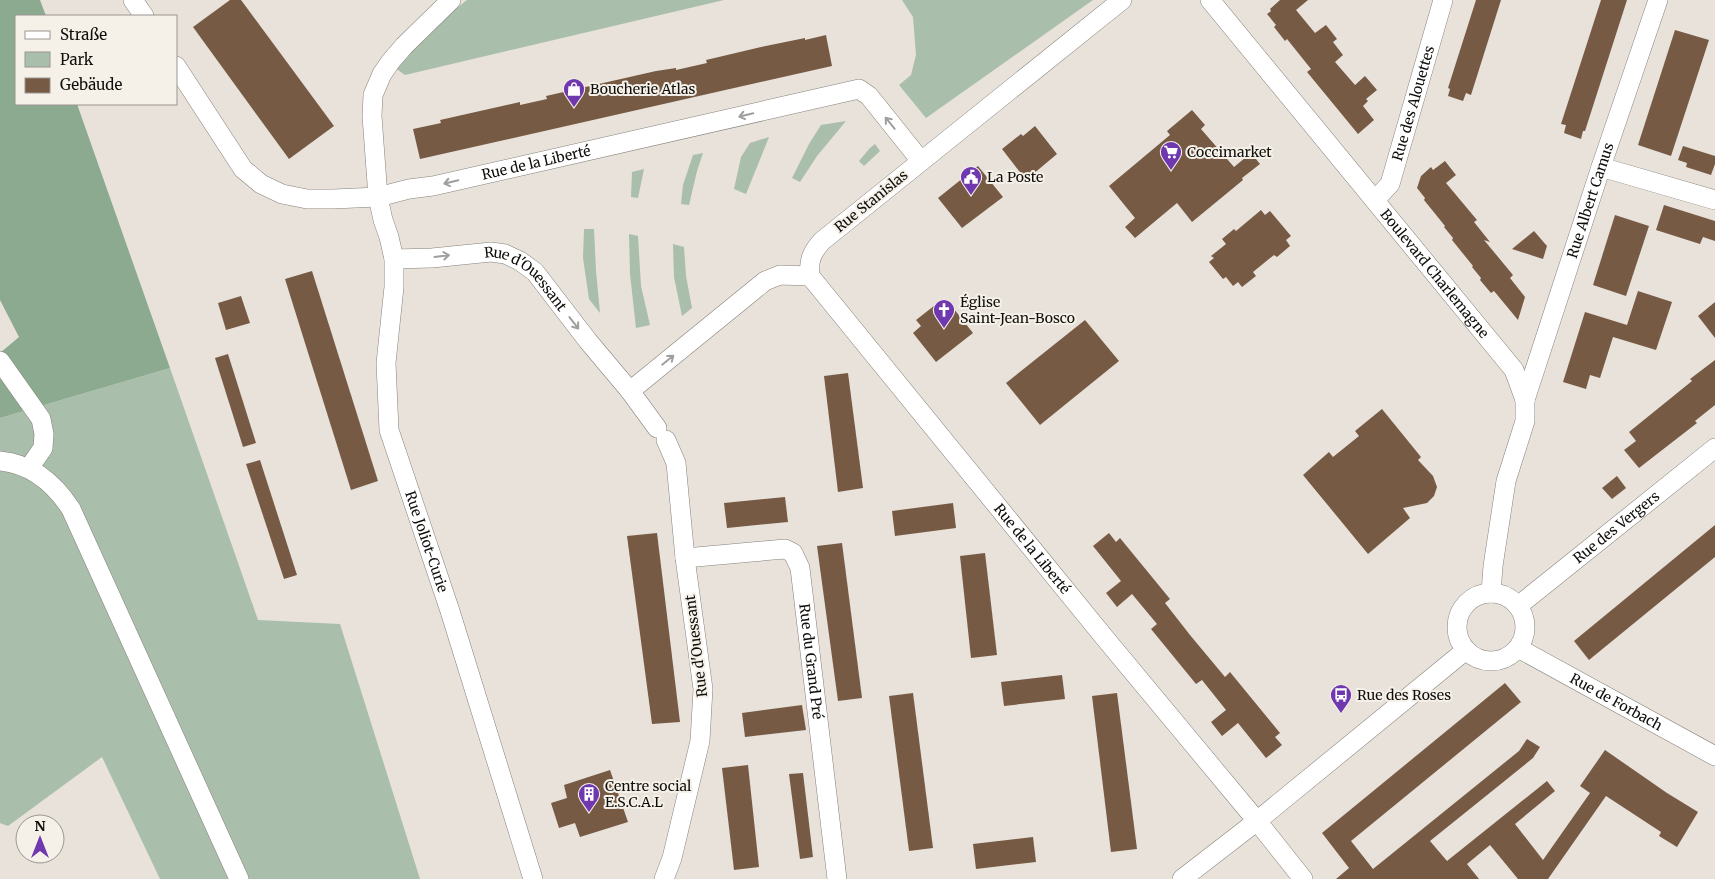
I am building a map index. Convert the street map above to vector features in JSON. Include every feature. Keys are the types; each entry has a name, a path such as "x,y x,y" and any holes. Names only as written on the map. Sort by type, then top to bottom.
{"street":[{"path":"133,0 143,15"},
{"name":"Rue Joliot-Curie","path":"451,0 404,46 382,74 372,95 378,197 383,220 390,237 394,259 394,287 386,363 390,430 450,611 533,879"},
{"name":"Rue Stanislas","path":"810,276 810,259 814,250 822,241 1122,0"},
{"name":"Boulevard Charlemagne","path":"1210,0 1514,370 1525,400 1524,421 1506,481 1492,566 1491,593"},
{"name":"Rue des Alouettes","path":"1374,200 1390,184 1443,0"},
{"name":"Rue Albert Camus","path":"1525,400 1658,0"},
{"name":"Rue de la Liberté","path":"178,69 243,169 261,184 282,194 306,198 378,197 409,189 434,186 859,89 869,96 921,161"},
{"path":"1601,167 1715,200"},
{"name":"Rue d'Ouessant","path":"394,259 432,258 492,252 505,254 536,272 662,434 676,464 685,558 703,689 700,740 672,858 664,879"},
{"path":"630,391 765,282 780,275 810,276"},
{"name":"Rue de la Liberté","path":"810,276 1303,879"},
{"path":"0,361 41,419 44,434 43,448 29,468"},
{"name":"Rue des Vergers","path":"1518,606 1715,448"},
{"path":"0,461 29,468 44,478 61,493 71,509 239,879"},
{"name":"Rue du Grand Pré","path":"685,558 785,549 793,553 800,568 837,879"},
{"path":"1491,593 1506,596 1518,606 1525,624 1524,636 1518,648 1508,656 1497,660 1480,659 1466,650 1459,638 1457,624 1464,607 1476,597 1491,593"},
{"name":"Rue de Forbach","path":"1518,648 1715,756"},
{"path":"1182,879 1257,821 1466,650"}],"green space":[{"path":"0,0 40,0 46,15 15,15 15,105 77,105 170,368 0,418 0,353 19,337 0,300"},
{"path":"467,0 724,0 405,75 395,68 425,33"},
{"path":"902,0 1093,0 926,118 899,85 911,75 916,55 913,17"},
{"path":"846,121 817,156 800,182 792,178 821,125"},
{"path":"769,137 746,194 734,189 741,157 750,143"},
{"path":"875,144 880,151 864,166 859,161"},
{"path":"703,153 689,205 681,204 683,185 693,155"},
{"path":"644,169 638,198 631,197 632,172"},
{"path":"584,229 594,229 600,313 589,299 583,258"},
{"path":"629,234 638,236 641,286 650,325 636,328 630,274"},
{"path":"673,244 684,247 686,276 692,308 682,316 674,277"},
{"path":"170,368 258,620 340,624 420,879 160,879 102,757 24,814 15,814 15,821 8,826 0,823 0,418"}],"building":[{"path":"230,0 241,0 334,126 289,159 193,27"},
{"path":"1280,0 1308,0 1296,10 1315,33 1326,25 1337,39 1333,42 1343,55 1335,62 1355,85 1365,76 1377,90 1366,99 1368,101 1363,106 1374,120 1358,134 1307,72 1311,69 1287,39 1285,41 1274,27 1276,25 1267,14"},
{"path":"1476,0 1501,0 1471,95 1466,93 1463,101 1448,96 1450,89 1448,88"},
{"path":"1601,0 1627,0 1581,139 1564,133 1566,125 1561,124"},
{"path":"1675,30 1709,40 1671,156 1638,145"},
{"path":"826,35 832,66 420,159 413,129 441,123 440,120 520,102 520,105 547,99 546,96 656,71 676,68 676,70 707,63 706,60 761,47"},
{"path":"1192,110 1205,125 1201,129 1234,167 1251,153 1260,164 1192,222 1177,203 1135,238 1125,227 1135,218 1109,186 1170,135 1167,131"},
{"path":"1035,126 1057,154 1026,180 1002,149"},
{"path":"1683,146 1715,156 1715,164 1711,175 1686,167 1687,163 1678,160"},
{"path":"1445,161 1456,175 1446,183 1477,220 1474,222 1490,242 1484,240 1513,275 1510,278 1525,297 1518,320 1494,291 1491,293 1480,280 1481,278 1473,266 1452,240 1453,238 1445,226 1417,188 1421,176 1431,167 1433,170"},
{"path":"978,166 1003,197 962,228 938,198"},
{"path":"1664,205 1715,221 1715,241 1703,237 1700,244 1656,230"},
{"path":"1261,210 1265,215 1270,211 1291,236 1286,240 1290,246 1277,257 1274,255 1253,272 1256,276 1242,287 1238,282 1233,286 1226,277 1223,279 1209,262 1214,258 1211,256 1226,244 1222,239 1234,229 1236,231"},
{"path":"1615,215 1649,226 1626,296 1593,285"},
{"path":"1534,231 1547,246 1543,259 1512,249"},
{"path":"312,271 378,481 351,490 285,279"},
{"path":"1638,291 1672,302 1656,350 1613,337 1600,378 1590,375 1586,389 1563,382 1585,312 1627,325"},
{"path":"241,296 250,323 226,330 218,303"},
{"name":"Église Saint-Jean-Bosco","path":"939,302 944,308 950,304 973,333 936,362 913,333 921,326 916,320"},
{"path":"1715,302 1715,338 1698,316"},
{"path":"1085,320 1119,361 1040,425 1006,383"},
{"path":"228,354 256,443 243,447 215,358"},
{"path":"1715,360 1715,405 1695,421 1697,423 1639,468 1624,450 1636,441 1629,432"},
{"path":"848,373 863,488 838,492 824,376"},
{"path":"1382,409 1421,457 1418,460 1433,476 1437,487 1434,496 1427,503 1403,508 1410,518 1368,554 1303,475 1329,452 1333,457 1359,436 1355,431"},
{"path":"260,460 297,575 284,579 246,464"},
{"path":"1617,476 1626,488 1612,499 1602,488"},
{"path":"785,497 788,522 727,528 724,503"},
{"path":"953,503 956,528 895,536 892,511"},
{"path":"1715,525 1715,557 1589,660 1574,641"},
{"path":"657,533 680,722 652,724 627,536"},
{"path":"1109,533 1116,542 1120,538 1170,599 1165,603 1225,677 1230,672 1280,733 1275,737 1282,745 1266,758 1238,723 1222,736 1211,722 1226,710 1202,680 1196,684 1151,629 1157,624 1132,594 1117,607 1106,593 1121,581 1093,546"},
{"path":"842,543 862,698 838,701 817,546"},
{"path":"985,553 997,655 971,658 960,556"},
{"path":"1062,675 1065,699 1004,706 1001,682"},
{"path":"1505,683 1521,702 1351,841 1373,869 1519,751 1527,739 1540,747 1533,758 1430,841 1447,861 1547,781 1555,791 1515,824 1543,860 1590,793 1580,786 1605,750 1698,812 1677,847 1659,836 1661,832 1606,796 1548,879 1518,879 1490,845 1467,864 1479,879 1336,879 1349,868 1322,833"},
{"path":"913,693 933,848 909,851 889,696"},
{"path":"1117,693 1137,849 1111,852 1092,696"},
{"path":"802,705 806,730 745,737 742,713"},
{"path":"748,765 759,867 734,870 722,768"},
{"name":"Centre social E.S.C.A.L","path":"610,770 628,822 580,837 575,823 559,828 551,803 567,798 564,785"},
{"path":"803,773 813,857 800,859 789,774"},
{"path":"1033,837 1036,862 976,869 973,844"}],"place":[{"name":"Boucherie Atlas","path":"574,108"},
{"name":"Coccimarket","path":"1171,171"},
{"name":"La Poste","path":"971,196"},
{"name":"Église Saint-Jean-Bosco","path":"944,329"},
{"name":"Rue des Roses","path":"1341,714"},
{"name":"Centre social E.S.C.A.L","path":"589,813"}]}
